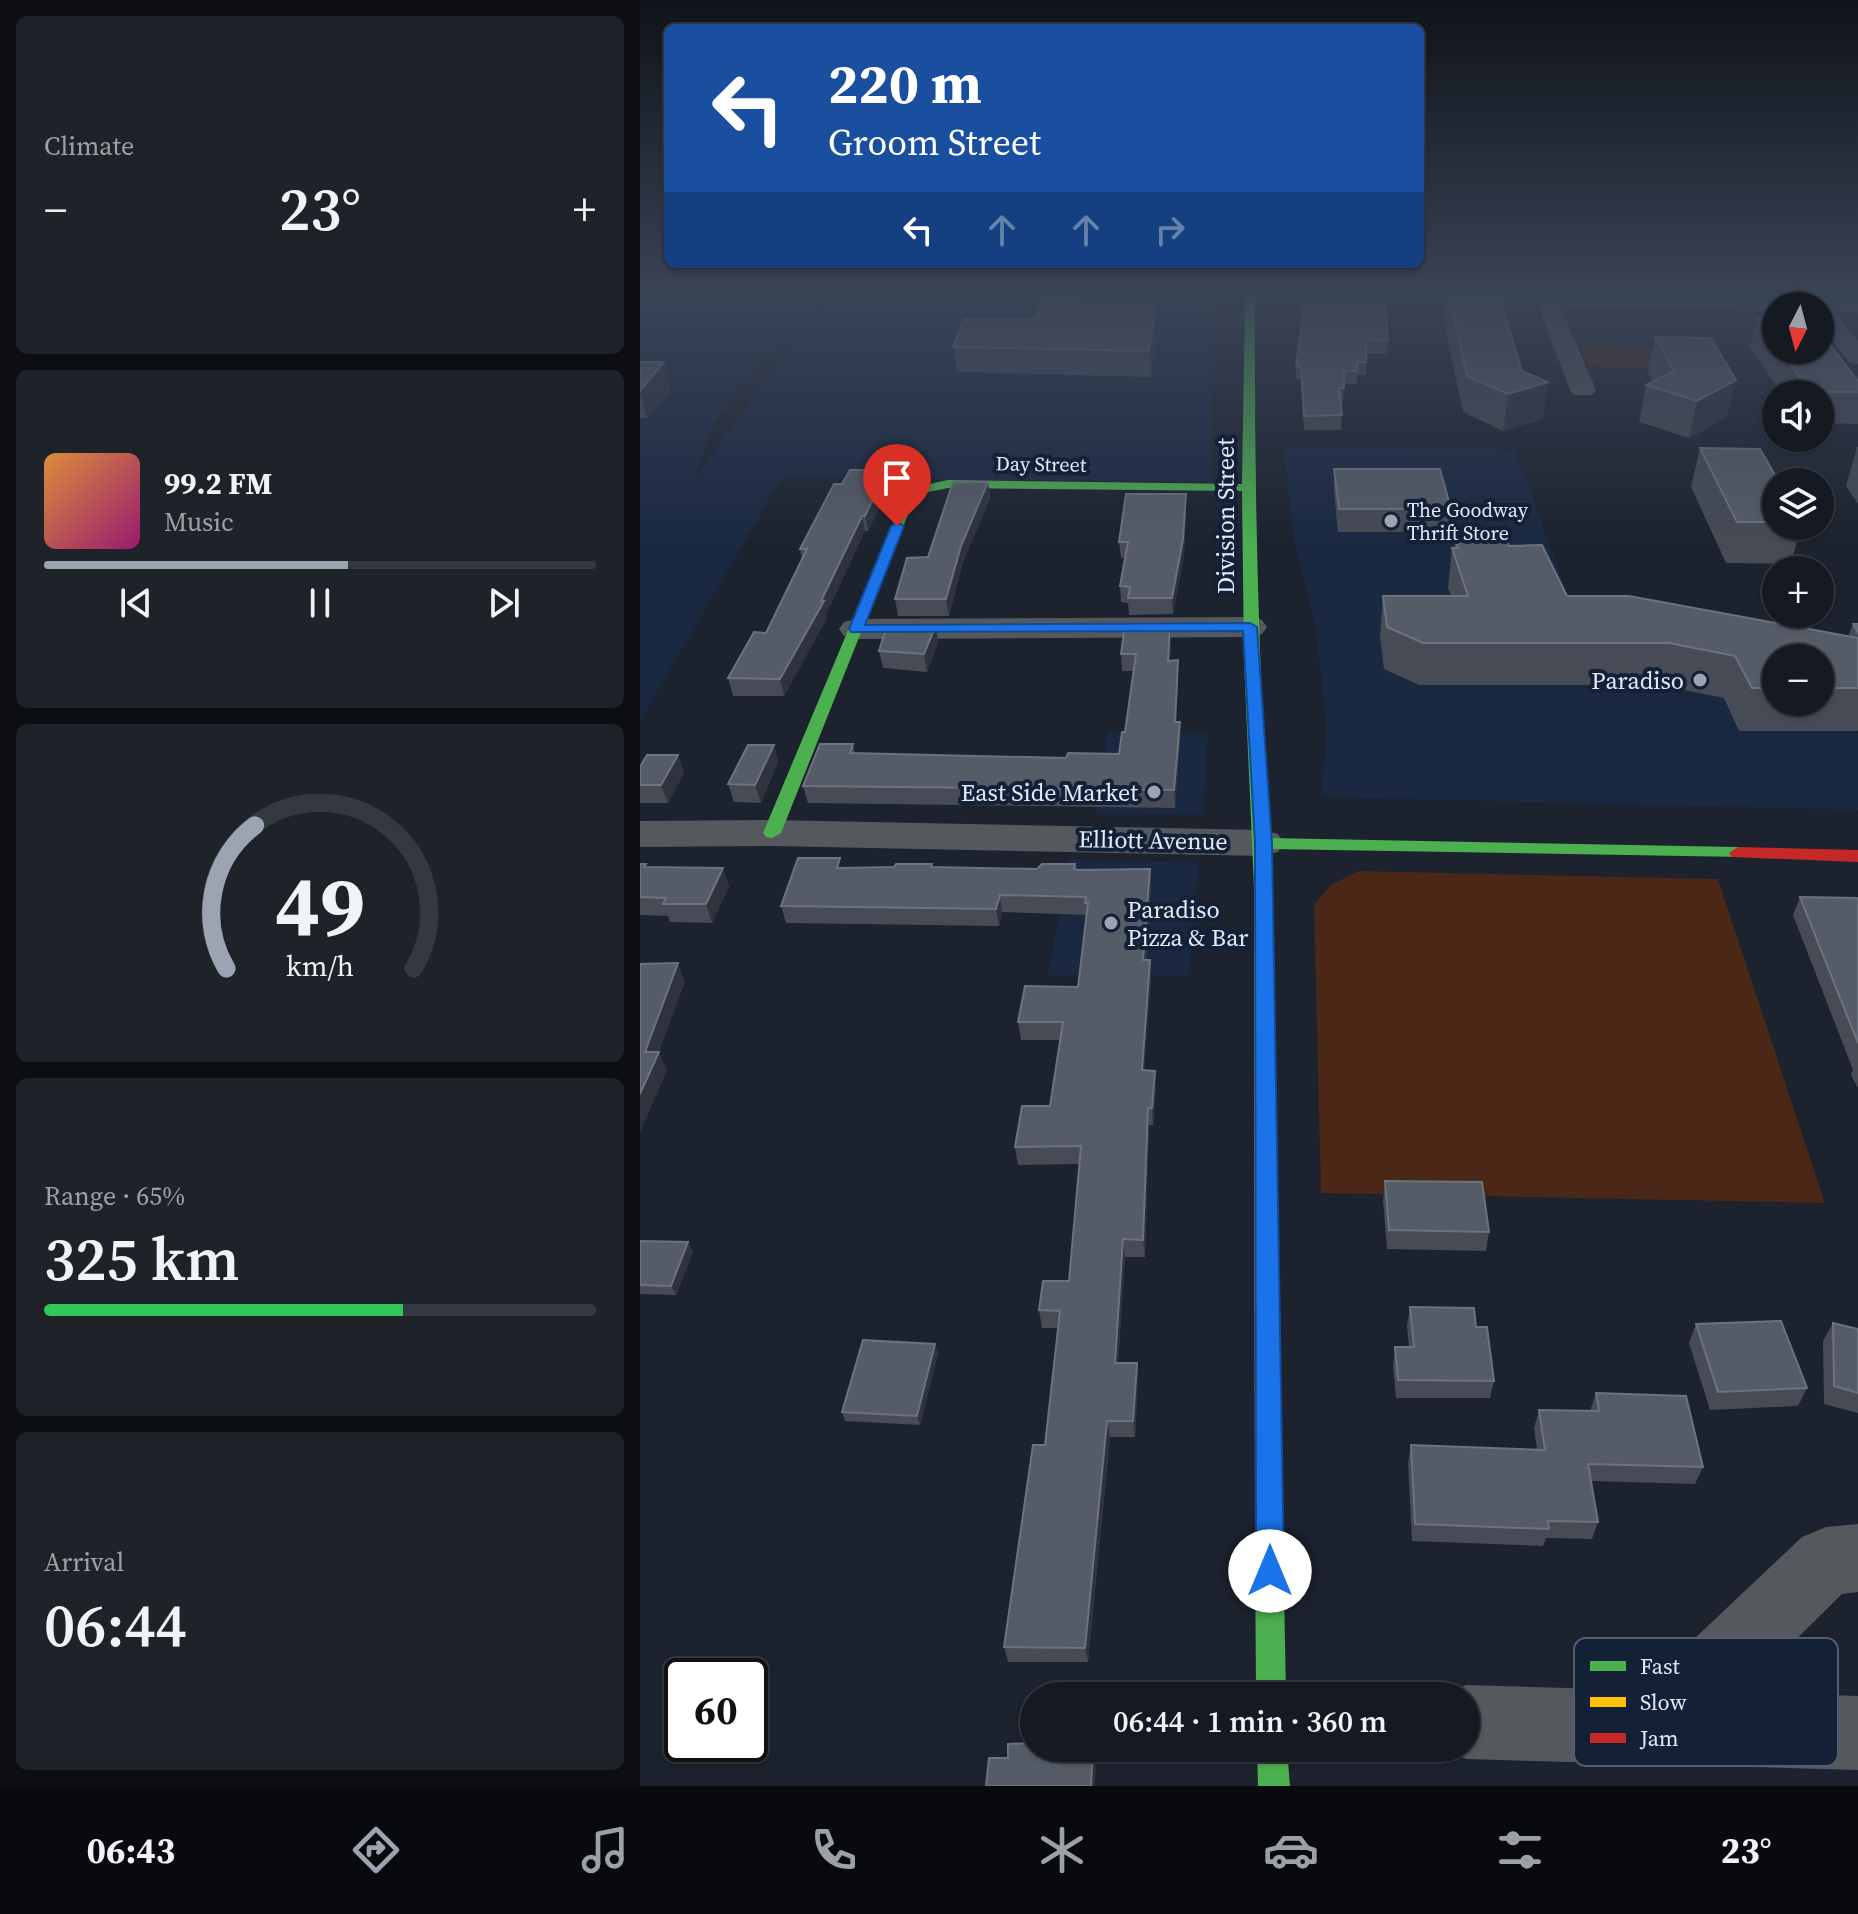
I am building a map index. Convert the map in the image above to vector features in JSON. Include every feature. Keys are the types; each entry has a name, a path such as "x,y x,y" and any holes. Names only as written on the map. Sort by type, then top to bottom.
{"main road":[{"name":"Division Street","path":"1249,378 1250,627 1263,843 1271,1682"},
{"name":"Day Street","path":"772,833 908,500 924,489 948,484 1248,488"},
{"name":"Elliott Avenue","path":"1263,843 1858,856"},
{"path":"1273,1762 1274,1786"}],"street":[{"path":"1578,378 1583,390"},
{"path":"856,629 1250,627"},
{"name":"Elliott Avenue","path":"640,834 772,833 1263,843"},
{"path":"1747,1638 1826,1561 1858,1558"},
{"path":"1480,1723 1574,1726"},
{"path":"1838,1733 1858,1733"}],"shaded area":[{"path":"640,378 747,378 712,426 695,478 767,378 1211,378 1211,482 782,478 640,721"},
{"path":"1283,447 1515,450 1578,623 1762,656 1762,716 1834,716 1834,690 1858,735 1858,810 1321,797 1327,733 1315,623 1295,546"},
{"path":"1107,732 1208,733 1203,815 1096,813"},
{"path":"1069,859 1199,863 1189,975 1048,975"},
{"path":"1358,871 1718,879 1825,1203 1321,1193 1314,905 1331,885"}],"building":[{"path":"640,378 650,378 640,391"},
{"path":"1302,378 1344,378 1344,388 1339,388 1342,415 1304,416"},
{"path":"1472,378 1539,378 1548,382 1508,394"},
{"path":"1659,378 1736,380 1697,401 1646,385"},
{"path":"1800,378 1856,378 1858,392 1834,392 1834,380"},
{"path":"1700,448 1760,449 1771,468 1762,468 1762,522 1737,522"},
{"path":"1334,469 1440,469 1451,509 1339,509"},
{"path":"850,470 887,470 821,601 824,601 780,679 728,678 754,632 766,633 807,549 800,549 834,484 842,484"},
{"path":"953,482 988,482 961,546 946,599 895,599 907,558 928,557"},
{"path":"1126,494 1186,494 1183,539 1172,598 1128,598 1130,587 1120,586 1128,542 1119,542"},
{"path":"1506,538 1509,546 1542,545 1567,596 1629,596 1762,620 1762,628 1803,628 1858,638 1858,688 1834,688 1834,644 1762,644 1762,688 1752,688 1735,656 1669,643 1423,643 1387,627 1383,596 1468,596 1452,548 1458,548 1455,539"},
{"path":"1125,624 1170,624 1168,661 1178,660 1175,722 1180,722 1174,790 803,786 820,744 853,744 850,753 1066,758 1068,753 1119,754 1136,654 1121,654"},
{"path":"887,625 936,625 924,654 879,651"},
{"path":"748,745 774,745 755,785 728,784"},
{"path":"647,755 678,755 661,785 640,785 640,767"},
{"path":"798,858 840,858 837,868 932,864 931,867 1037,869 1042,864 1075,864 1074,869 1078,870 1150,869 1143,960 1150,960 1142,1070 1155,1071 1152,1108 1148,1108 1143,1240 1123,1239 1115,1363 1137,1363 1133,1421 1107,1421 1085,1648 1004,1647 1033,1445 1045,1445 1060,1311 1039,1310 1043,1281 1069,1281 1081,1146 1015,1147 1022,1106 1050,1106 1063,1022 1018,1022 1025,986 1078,987 1088,903 1085,903 1086,897 1000,895 996,909 781,906"},
{"path":"640,864 646,864 644,867 723,868 706,904 663,904 666,898 640,897"},
{"path":"1800,897 1858,898 1858,1043"},
{"path":"678,963 645,1052 659,1052 640,1094 640,964"},
{"path":"1385,1181 1482,1182 1489,1232 1389,1230"},
{"path":"640,1241 688,1242 671,1286 640,1285"},
{"path":"1410,1307 1474,1308 1476,1327 1487,1327 1494,1381 1398,1380 1395,1347 1414,1347"},
{"path":"1781,1321 1807,1388 1718,1392 1696,1324"},
{"path":"1833,1323 1858,1329 1858,1393 1834,1386"},
{"path":"863,1340 935,1344 917,1416 842,1412"},
{"path":"1596,1393 1686,1396 1703,1467 1588,1464 1598,1522 1548,1521 1549,1529 1415,1524 1411,1445 1545,1450 1539,1410 1599,1411"},
{"path":"1020,1743 1020,1762 1092,1762 1091,1786 986,1786 989,1758 1008,1758 1008,1744"}],"traffic: fast":[{"path":"772,833 908,500 924,489 948,484 1248,488 1249,378"},
{"path":"1248,488 1251,661 1263,887"},
{"path":"1263,843 1738,853"},
{"path":"1269,1536 1271,1682"},
{"path":"1273,1762 1274,1786"}],"traffic: slow":[{"path":"1263,887 1269,1536"}],"traffic: jam":[{"path":"1738,853 1858,856"}],"place":[{"name":"The Goodway Thrift Store","path":"1391,521"},
{"name":"Paradiso","path":"1700,680"},
{"name":"East Side Market","path":"1154,792"},
{"name":"Paradiso Pizza & Bar","path":"1111,923"}],"route":[{"path":"897,526 856,629 1250,627 1263,843 1270,1571"}]}
